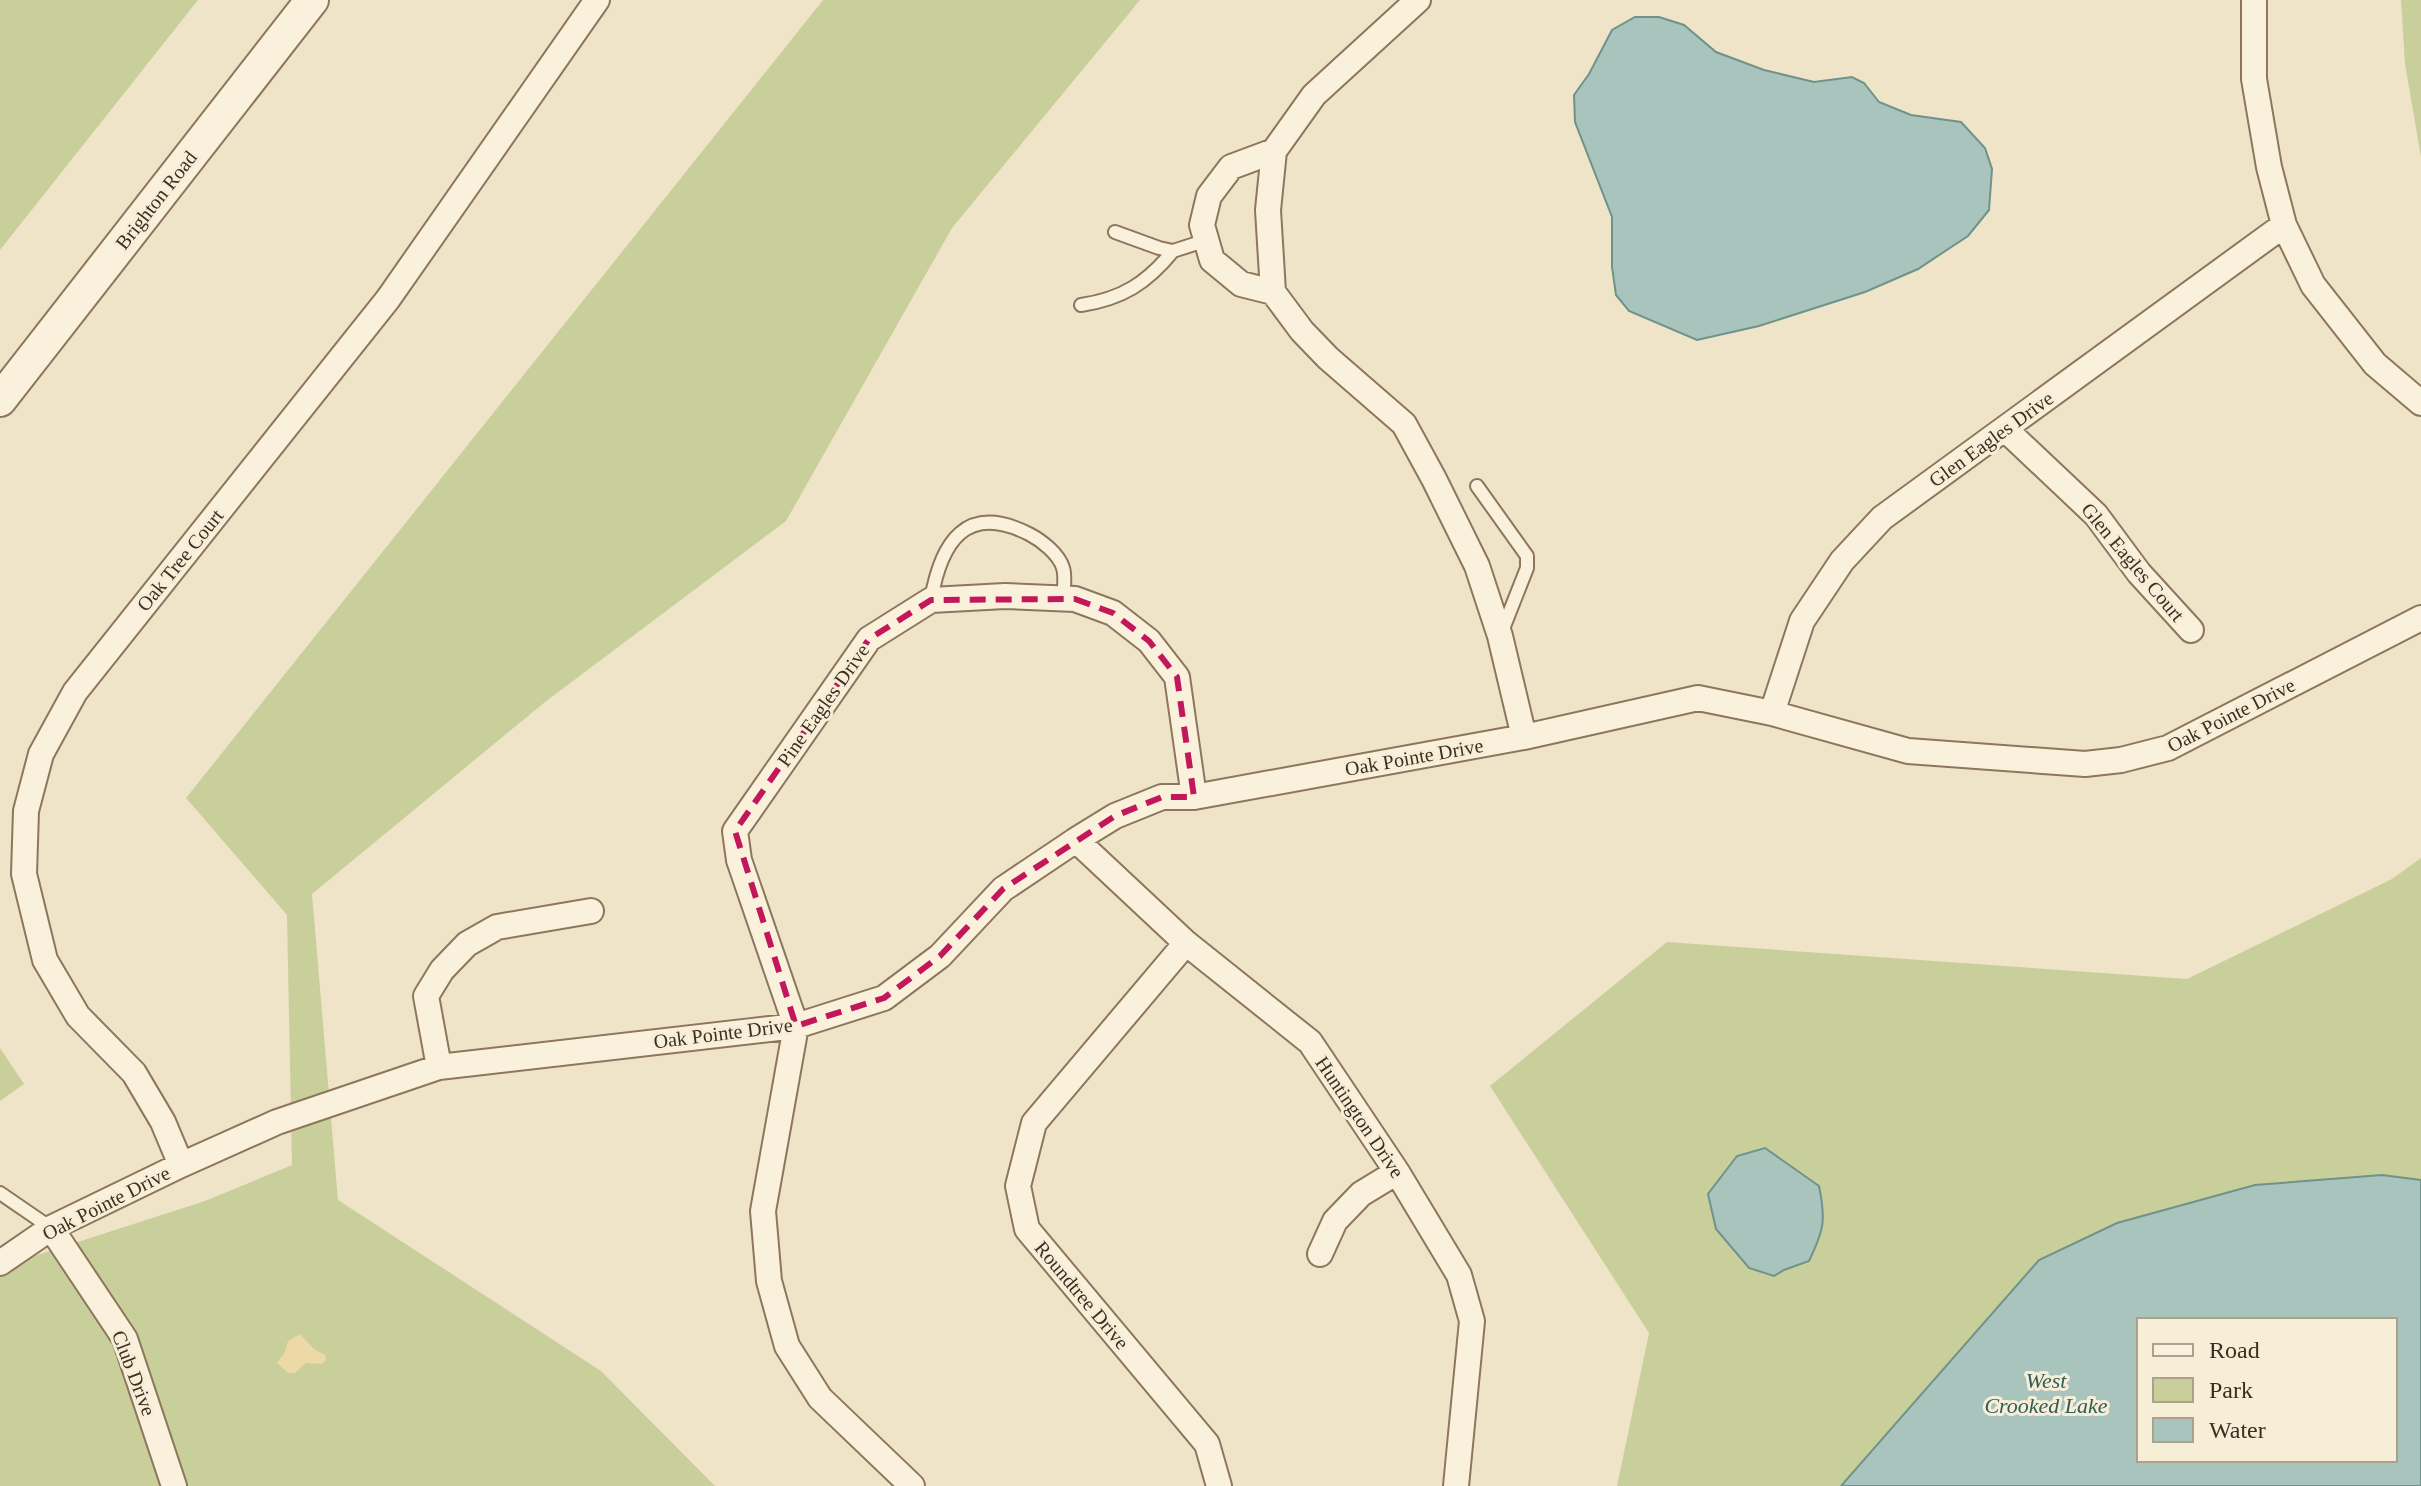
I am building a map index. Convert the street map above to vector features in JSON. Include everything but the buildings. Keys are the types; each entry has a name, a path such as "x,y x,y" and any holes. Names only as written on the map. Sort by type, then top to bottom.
{"street":[{"name":"Brighton Road","path":"0,400 312,0"},
{"name":"Oak Tree Court","path":"181,1165 163,1122 134,1073 78,1016 45,960 24,874 26,811 41,754 75,692 388,299 597,0"},
{"path":"1418,0 1314,95 1274,151 1268,210 1273,292 1302,331 1328,358 1404,424 1477,566 1500,636 1524,737"},
{"path":"2254,0 2254,79 2269,167 2284,225 2313,285 2375,364 2421,403"},
{"path":"1273,292 1241,284 1212,260 1202,225 1209,196 1231,167 1274,151"},
{"name":"Glen Eagles Drive","path":"1772,713 1802,621 1842,561 1882,518 2284,225"},
{"name":"Glen Eagles Court","path":"2005,429 2096,515 2139,573 2191,630"},
{"name":"Pine Eagles Drive","path":"796,1026 739,860 735,831 869,639 931,600 1005,596 1075,599 1113,613 1149,641 1177,677 1194,797"},
{"name":"Oak Pointe Drive","path":"0,1263 51,1228 277,1122 439,1067 796,1026 884,998 940,956 1003,889 1115,816 1162,797 1194,797 1524,737 1698,698 1772,713 1908,751 2085,764 2121,760 2168,748 2421,618"},
{"name":"Huntington Drive","path":"1076,840 1186,943 1310,1042 1397,1172 1459,1275 1472,1321 1456,1486"},
{"path":"439,1067 426,996 449,962 467,944 497,927 591,911"},
{"name":"Roundtree Drive","path":"1186,943 1034,1123 1018,1186 1027,1229 1207,1444 1219,1486"},
{"path":"796,1026 763,1211 769,1281 787,1346 820,1398 912,1486"},
{"path":"1320,1254 1335,1221 1361,1194 1397,1172"},
{"name":"Club Drive","path":"51,1228 125,1339 174,1486"}],"lane":[{"path":"1115,232 1173,251 1207,240"},
{"path":"1081,305 1115,298 1134,288 1173,251"},
{"path":"1477,486 1527,556 1527,568 1500,636"},
{"path":"931,600 935,573 956,536 974,524 987,521 1012,525 1054,553 1063,568 1064,599"},
{"path":"0,1193 51,1228"}],"highlighted area":[{"path":"1075,599 1113,613 1149,641 1177,677 1194,797 1162,797 1115,816 1003,889 940,956 884,998 796,1026 735,831 869,639 931,600"}],"green space":[{"path":"0,0 198,0 0,250"},
{"path":"823,0 1140,0 952,228 786,521 545,702 312,894 338,1200 601,1371 715,1486 0,1486 0,1267 205,1201 292,1165 287,915 186,798"},
{"path":"2401,0 2421,0 2421,157 2405,64"},
{"path":"2421,858 2421,1180 2381,1175 2255,1185 2039,1260 1841,1486 1617,1486 1649,1333 1490,1086 1667,942 2187,979 2392,879"},
{"path":"0,1048 24,1084 0,1101"}],"sand":[{"path":"300,1334 314,1349 325,1355 326,1360 322,1364 306,1363 295,1373 288,1373 277,1363 288,1341"}],"water":[{"path":"1635,17 1659,17 1684,25 1716,52 1764,70 1814,82 1852,77 1864,83 1879,102 1911,115 1961,122 1985,148 1992,169 1989,210 1968,236 1918,269 1865,292 1759,326 1697,340 1629,311 1616,295 1612,267 1612,217 1575,122 1574,95 1612,30"},
{"path":"1765,1148 1819,1186 1822,1208 1821,1233 1809,1261 1774,1276 1749,1268 1716,1229 1708,1194 1737,1156"},
{"name":"West Crooked Lake","path":"2382,1175 2421,1180 2421,1486 1841,1486 2039,1260 2117,1223 2255,1185"}]}
